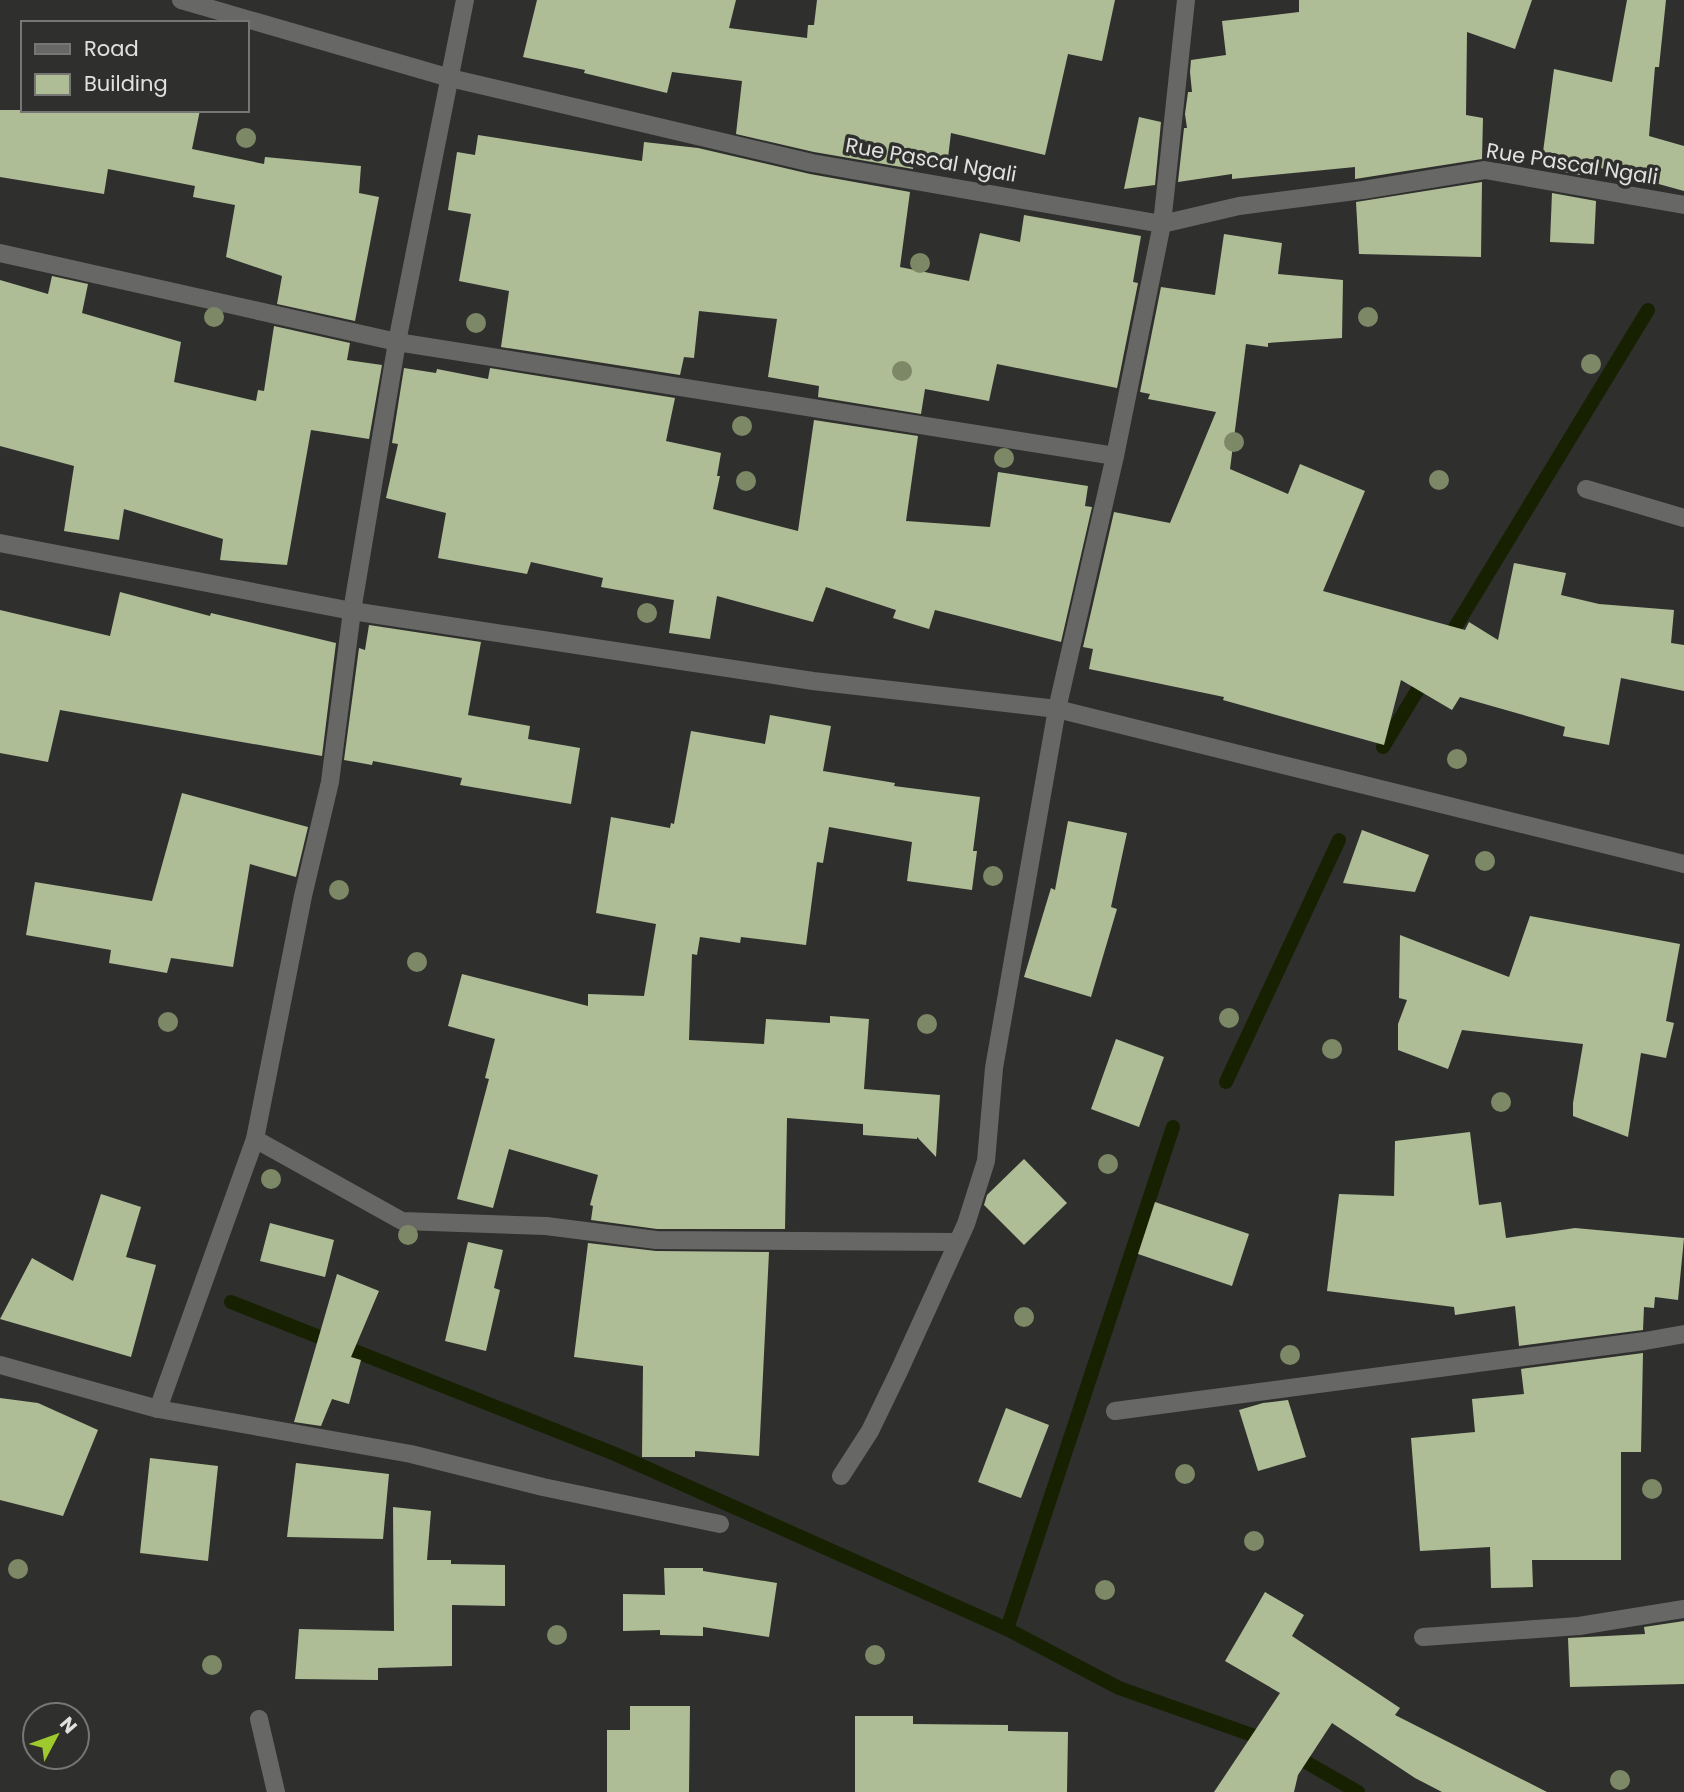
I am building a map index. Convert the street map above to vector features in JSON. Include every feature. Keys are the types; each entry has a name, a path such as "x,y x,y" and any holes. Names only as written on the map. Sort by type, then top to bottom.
{"street":[{"name":"Rue Pascal Ngali","path":"181,0 450,78 812,163 1162,224 1239,206 1363,190 1485,170 1684,205"},
{"path":"158,1409 255,1139 303,896 330,782 352,611 397,342 465,0"},
{"path":"841,1476 870,1432 966,1224 986,1161 994,1068 1058,709 1115,456 1162,224 1186,0"},
{"path":"0,253 397,342 1115,456"},
{"path":"1586,489 1684,518"},
{"path":"0,543 352,611 813,681 1058,709 1684,864"},
{"path":"255,1139 402,1222 546,1226 656,1240 957,1242"},
{"path":"1115,1411 1684,1334"},
{"path":"0,1365 158,1409 411,1454 543,1487 720,1524"},
{"path":"1423,1637 1579,1626 1684,1609"},
{"path":"259,1719 276,1792"}],"building":[{"path":"537,0 736,0 729,28 807,38 808,25 814,25 817,0 1115,0 1102,61 1068,54 1045,155 951,133 947,166 914,160 913,169 814,152 736,134 742,81 672,72 667,93 584,73 585,70 523,57"},
{"path":"1299,0 1532,0 1515,49 1467,32 1466,115 1483,118 1482,159 1355,179 1355,167 1232,179 1232,174 1178,182 1184,128 1187,128 1185,114 1188,92 1192,92 1191,60 1226,55 1222,21 1299,12"},
{"path":"1627,0 1666,0 1659,67 1655,67 1649,136 1684,146 1684,191 1597,167 1597,178 1553,170 1554,154 1543,152 1554,69 1612,82"},
{"path":"0,110 200,112 192,149 264,164 265,157 361,166 359,193 379,197 355,321 277,304 282,276 226,257 235,205 193,197 195,186 108,169 104,194 0,177"},
{"path":"1139,117 1161,122 1155,185 1124,189"},
{"path":"478,135 642,161 644,142 698,148 810,174 910,192 900,267 969,281 980,233 1020,242 1024,215 1141,236 1133,282 1138,283 1117,388 997,364 989,401 925,389 921,414 818,397 819,386 768,377 777,319 699,311 694,358 684,357 680,375 501,347 509,291 459,281 471,214 448,210 457,152 475,155"},
{"path":"1482,182 1481,257 1359,254 1356,202"},
{"path":"1552,193 1596,201 1594,244 1550,242"},
{"path":"1224,234 1282,243 1278,274 1343,280 1342,338 1268,343 1268,347 1246,344 1230,469 1288,494 1300,464 1365,491 1323,591 1465,630 1469,622 1498,640 1514,563 1566,573 1561,595 1599,604 1674,610 1671,643 1684,645 1684,691 1621,678 1609,745 1563,736 1565,727 1460,697 1452,710 1401,680 1384,745 1223,700 1224,697 1089,669 1093,649 1083,647 1114,512 1170,523 1216,412 1148,399 1150,394 1140,392 1161,287 1215,295"},
{"path":"52,276 88,284 82,313 181,342 174,382 256,401 258,390 264,391 274,326 350,343 347,360 382,365 369,439 311,430 287,565 220,560 223,539 124,509 119,540 64,531 74,466 0,446 0,280 48,294"},
{"path":"404,368 436,373 437,369 488,379 490,368 675,398 666,441 721,453 717,476 720,476 713,509 798,531 814,420 918,436 906,521 990,527 998,472 1088,486 1085,506 1092,507 1061,642 935,610 929,629 893,618 896,610 826,587 813,622 717,596 710,639 669,633 674,600 601,587 603,578 531,562 527,574 438,558 446,513 386,498 398,444 392,443"},
{"path":"120,592 210,616 211,613 336,643 322,756 60,710 48,762 0,753 0,610 110,636"},
{"path":"369,625 481,642 468,715 530,726 528,739 580,748 571,804 460,785 462,778 373,761 372,765 344,760 359,648 365,650"},
{"path":"770,715 831,726 823,771 895,783 894,786 980,797 973,851 977,851 972,890 907,881 912,842 829,827 823,863 817,862 806,945 741,937 740,943 700,937 697,955 692,954 689,1040 764,1044 766,1019 830,1023 830,1016 869,1019 864,1089 940,1095 936,1157 917,1137 863,1135 863,1124 787,1118 785,1229 657,1229 591,1220 593,1206 590,1205 598,1175 509,1149 493,1208 457,1199 489,1079 485,1078 495,1039 448,1026 462,974 588,1006 588,994 644,996 656,924 596,913 611,817 670,828 671,823 674,824 691,731 765,744"},
{"path":"182,793 308,827 296,877 250,864 233,967 171,958 167,973 109,963 111,950 26,935 35,882 152,901"},
{"path":"1068,821 1127,833 1111,907 1117,909 1091,997 1024,977 1051,888 1055,890"},
{"path":"1362,830 1429,855 1415,892 1343,883"},
{"path":"1530,916 1680,944 1666,1021 1674,1023 1666,1058 1641,1053 1628,1137 1573,1116 1583,1044 1462,1030 1448,1069 1398,1050 1398,1024 1407,1000 1399,998 1400,935 1509,977"},
{"path":"1116,1039 1164,1057 1139,1127 1091,1109"},
{"path":"1470,1132 1479,1205 1501,1202 1506,1238 1575,1228 1684,1238 1678,1300 1655,1297 1654,1308 1644,1307 1643,1330 1519,1346 1515,1306 1455,1315 1454,1307 1327,1291 1339,1194 1394,1196 1395,1141"},
{"path":"1024,1159 1067,1203 1024,1245 984,1205 987,1195"},
{"path":"101,1194 141,1207 126,1257 156,1265 131,1357 0,1319 32,1258 73,1281"},
{"path":"1155,1202 1249,1234 1232,1286 1138,1254"},
{"path":"270,1223 334,1240 325,1277 260,1261"},
{"path":"468,1242 503,1250 494,1288 500,1290 486,1351 445,1341"},
{"path":"588,1243 656,1251 769,1252 759,1456 695,1451 695,1457 642,1457 643,1366 574,1357"},
{"path":"337,1274 379,1291 351,1357 361,1360 349,1404 332,1399 321,1426 294,1422"},
{"path":"1643,1353 1641,1452 1621,1452 1621,1560 1532,1560 1533,1587 1491,1588 1490,1547 1420,1551 1411,1438 1475,1432 1472,1399 1524,1394 1521,1369"},
{"path":"0,1398 38,1403 98,1430 63,1516 0,1500"},
{"path":"1288,1400 1306,1457 1258,1471 1239,1410"},
{"path":"1006,1408 1049,1425 1021,1498 978,1482"},
{"path":"150,1458 218,1466 208,1561 140,1553"},
{"path":"296,1463 389,1474 383,1539 287,1537"},
{"path":"393,1507 431,1511 427,1560 451,1560 451,1564 505,1565 505,1606 452,1605 452,1666 378,1668 378,1680 295,1679 299,1629 394,1631"},
{"path":"664,1568 703,1568 703,1571 777,1583 769,1637 703,1627 703,1636 660,1635 660,1630 623,1631 623,1594 665,1595"},
{"path":"1265,1592 1304,1615 1292,1636 1400,1708 1395,1715 1547,1792 1442,1792 1415,1778 1332,1723 1298,1775 1294,1792 1214,1792 1280,1693 1225,1661"},
{"path":"1684,1621 1684,1684 1570,1687 1568,1638 1645,1634 1644,1627"},
{"path":"630,1706 690,1706 689,1792 607,1792 607,1730 630,1730"},
{"path":"855,1716 913,1716 913,1724 1008,1725 1008,1731 1068,1732 1067,1792 855,1792"}],"waterway":[{"path":"1445,644 1648,310"},
{"path":"1383,747 1426,676"},
{"path":"1226,1082 1339,840"},
{"path":"1007,1629 1173,1127"},
{"path":"231,1302 615,1454 1007,1629 1119,1688 1269,1741"},
{"path":"1290,1753 1358,1792"}]}
